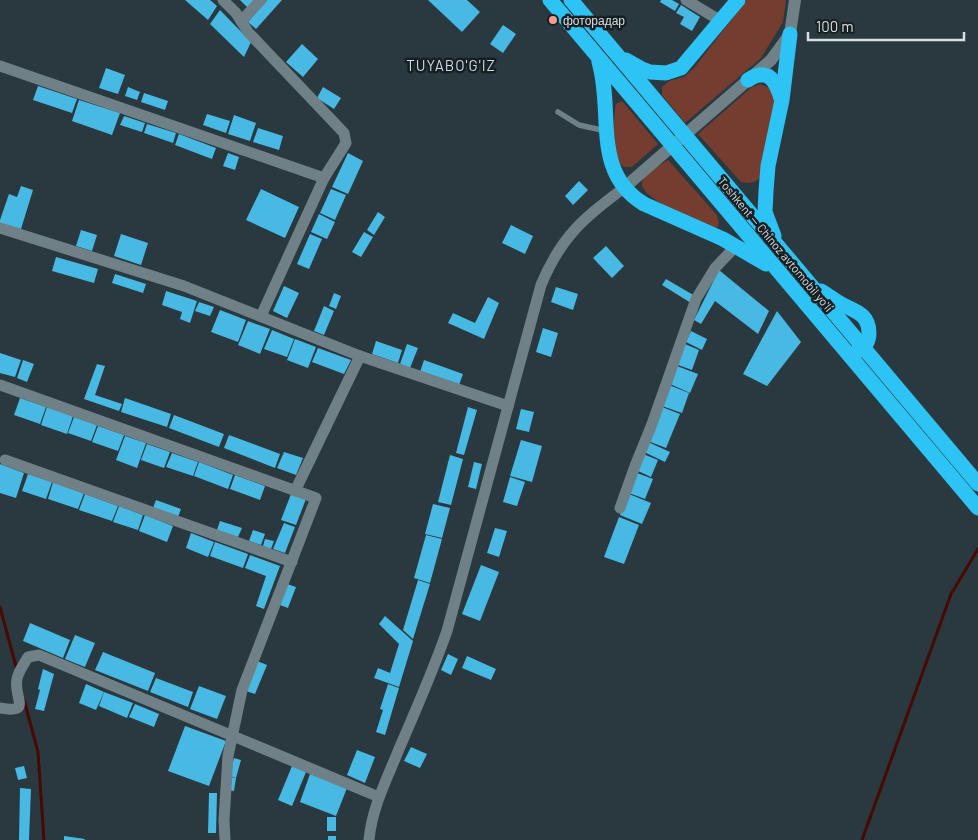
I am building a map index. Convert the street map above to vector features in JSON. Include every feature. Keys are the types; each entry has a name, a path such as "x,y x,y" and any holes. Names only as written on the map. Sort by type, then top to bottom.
{"highway":[{"name":"Toshkent — Chinoz avtomobil yoʻli","path":"550,0 978,508"},
{"name":"Toshkent — Chinoz avtomobil yoʻli","path":"571,0 809,284 861,314 869,331 868,341 863,348"},
{"path":"616,54 650,72 666,73 681,68 738,0"},
{"path":"778,247 765,212 768,166 782,100 790,34"},
{"path":"596,55 604,79 606,132 611,164 625,187 637,200 644,204 723,239 782,275"},
{"path":"748,80 760,74 768,76 778,86 782,100"},
{"path":"847,353 853,353 863,348 978,484"}],"main road":[{"path":"625,187 772,60 790,34 795,0"}],"street":[{"path":"223,0 236,13 248,32 344,132 346,143 324,178 261,316"},
{"path":"241,21 261,0"},
{"path":"686,0 721,21"},
{"path":"0,66 324,178"},
{"path":"369,840 370,824 379,797 436,662 447,631 541,285 562,243 579,223 625,187"},
{"path":"0,228 184,286 360,356 508,406"},
{"path":"620,508 696,299 715,268 736,246"},
{"path":"296,491 360,356"},
{"path":"0,385 316,498 246,682 232,734 228,756 224,820 226,840"},
{"path":"6,460 292,562"},
{"path":"0,708 14,711 18,709 20,704 17,678 28,657 39,655 379,797"}],"lane":[{"path":"558,112 579,125 606,132"}],"shaded area":[{"path":"747,0 786,0 783,22 761,58 685,123 662,95 662,87 669,81 684,77 694,68"},
{"path":"760,84 772,89 776,96 761,177 756,181 744,183 741,182 698,134 752,87"},
{"path":"622,101 658,144 632,167 621,165 616,153 614,135 615,109 616,104"},
{"path":"668,160 717,215 718,227 714,228 672,210 644,190 643,179"}],"building":[{"path":"185,0 210,0 217,6 208,20"},
{"path":"240,0 256,0 248,8"},
{"path":"267,0 282,0 256,29 248,22"},
{"path":"428,0 467,0 480,12 462,32"},
{"path":"661,0 672,0 679,4 675,11 660,2"},
{"path":"681,5 700,17 692,31 680,24 684,17 676,13"},
{"path":"220,10 251,42 244,57 210,24"},
{"path":"503,25 516,34 503,53 490,44"},
{"path":"302,44 318,59 303,77 286,62"},
{"path":"106,68 125,75 118,94 99,88"},
{"path":"38,86 77,99 72,113 33,100"},
{"path":"128,87 140,92 137,100 125,96"},
{"path":"323,87 341,98 334,109 317,98"},
{"path":"144,93 168,101 165,110 141,102"},
{"path":"79,100 120,113 112,135 72,121"},
{"path":"207,114 230,121 226,133 203,125"},
{"path":"234,115 256,123 250,141 228,134"},
{"path":"124,116 145,123 142,132 120,125"},
{"path":"147,124 176,133 173,143 144,133"},
{"path":"258,128 283,136 279,150 253,142"},
{"path":"179,134 216,148 212,159 175,145"},
{"path":"228,153 239,157 235,170 223,166"},
{"path":"348,153 363,161 348,194 332,187"},
{"path":"579,181 588,190 573,205 565,196"},
{"path":"21,186 33,190 21,229 0,223 0,220 9,194 17,197"},
{"path":"261,189 299,207 285,238 246,220"},
{"path":"331,189 346,195 335,220 320,213"},
{"path":"378,212 385,217 374,235 367,230"},
{"path":"319,214 335,222 327,239 311,232"},
{"path":"511,225 533,236 525,254 502,243"},
{"path":"81,230 97,235 92,251 76,246"},
{"path":"364,232 373,237 361,257 352,252"},
{"path":"121,234 148,243 141,265 114,256"},
{"path":"310,234 322,239 309,269 297,264"},
{"path":"606,246 624,266 612,278 593,258"},
{"path":"56,257 98,269 94,283 52,271"},
{"path":"719,270 769,311 758,334 715,301 701,324 694,320"},
{"path":"115,274 146,284 143,293 112,283"},
{"path":"666,279 695,296 691,303 662,285"},
{"path":"284,286 299,293 287,318 273,311"},
{"path":"556,287 578,294 573,310 551,302"},
{"path":"166,291 197,301 190,323 180,319 182,312 162,305"},
{"path":"334,293 341,296 336,309 329,306"},
{"path":"488,297 499,303 484,339 448,323 453,313 475,323"},
{"path":"199,302 214,307 210,316 195,311"},
{"path":"324,306 334,311 324,335 314,331"},
{"path":"220,310 246,320 238,342 211,332"},
{"path":"777,311 801,342 767,386 743,374"},
{"path":"248,321 270,329 260,354 238,345"},
{"path":"543,328 558,333 551,357 536,352"},
{"path":"272,330 294,339 287,357 264,349"},
{"path":"691,331 707,339 702,350 686,342"},
{"path":"295,339 316,347 308,368 287,360"},
{"path":"376,341 402,350 398,363 372,354"},
{"path":"407,344 418,348 410,368 400,364"},
{"path":"685,344 699,350 692,370 678,365"},
{"path":"318,348 351,360 344,374 312,362"},
{"path":"0,353 21,360 15,377 0,373"},
{"path":"23,360 34,364 27,382 17,378"},
{"path":"424,360 463,374 459,385 420,372"},
{"path":"97,364 105,366 95,395 122,404 119,411 84,399"},
{"path":"677,366 698,374 690,393 670,384"},
{"path":"669,385 689,393 682,413 662,406"},
{"path":"20,398 46,407 40,424 14,415"},
{"path":"125,398 171,414 167,427 121,412"},
{"path":"47,407 73,416 67,434 41,425"},
{"path":"468,407 477,410 464,455 456,453"},
{"path":"662,407 680,414 666,448 648,441"},
{"path":"521,409 534,412 529,432 516,429"},
{"path":"174,415 224,434 219,447 169,428"},
{"path":"74,417 97,425 91,441 68,433"},
{"path":"98,426 124,435 118,451 92,442"},
{"path":"229,435 280,454 275,468 224,448"},
{"path":"125,436 146,443 137,468 116,460"},
{"path":"521,440 542,446 532,482 510,476"},
{"path":"648,442 670,452 665,462 644,452"},
{"path":"147,444 170,452 164,468 141,460"},
{"path":"284,452 303,458 296,475 277,468"},
{"path":"172,453 198,462 193,476 166,467"},
{"path":"643,454 658,460 651,477 636,470"},
{"path":"450,455 463,459 451,505 438,502"},
{"path":"199,462 233,475 228,489 194,476"},
{"path":"474,462 482,464 476,489 468,487"},
{"path":"0,464 24,473 16,498 0,493"},
{"path":"637,473 653,479 645,499 629,493"},
{"path":"28,474 52,482 46,499 22,491"},
{"path":"235,475 265,486 260,500 230,489"},
{"path":"510,477 525,482 517,506 503,502"},
{"path":"53,482 84,493 78,509 48,499"},
{"path":"85,494 118,506 112,521 79,510"},
{"path":"291,494 306,499 296,525 281,520"},
{"path":"629,494 651,503 642,524 620,515"},
{"path":"156,500 181,509 178,517 153,508"},
{"path":"433,504 450,508 442,538 425,534"},
{"path":"119,506 143,515 138,530 113,522"},
{"path":"145,515 173,526 167,542 139,531"},
{"path":"619,517 639,525 624,564 604,557"},
{"path":"220,521 242,528 238,537 217,530"},
{"path":"284,523 295,527 285,553 273,549"},
{"path":"495,528 507,531 499,557 487,553"},
{"path":"253,530 265,534 261,545 249,541"},
{"path":"191,533 214,542 208,557 186,548"},
{"path":"426,535 442,539 430,583 414,578"},
{"path":"265,539 274,541 271,549 263,546"},
{"path":"215,542 248,554 243,568 210,556"},
{"path":"250,555 280,566 264,609 256,606 266,576 245,568"},
{"path":"481,565 499,572 480,621 462,614"},
{"path":"418,580 430,584 413,639 403,630"},
{"path":"287,584 296,587 288,608 280,605"},
{"path":"385,616 413,641 399,687 374,678 378,668 390,673 399,644 379,624"},
{"path":"30,623 70,640 63,658 23,641"},
{"path":"75,635 95,643 85,667 65,659"},
{"path":"103,652 155,673 148,691 95,670"},
{"path":"448,654 458,659 451,675 441,670"},
{"path":"467,656 496,669 491,680 462,668"},
{"path":"257,661 267,665 255,694 246,691"},
{"path":"43,669 54,674 44,711 35,709"},
{"path":"156,678 193,692 188,707 150,692"},
{"path":"86,684 104,692 96,710 79,703"},
{"path":"388,684 399,688 385,735 376,732 383,710 380,709"},
{"path":"199,686 226,696 217,719 190,709"},
{"path":"104,692 133,703 127,718 99,706"},
{"path":"135,704 159,714 154,727 129,717"},
{"path":"185,726 226,741 209,786 168,771"},
{"path":"411,747 427,754 420,768 404,761"},
{"path":"357,750 375,757 365,783 347,775"},
{"path":"234,758 241,760 236,778 229,776"},
{"path":"24,766 27,778 18,780 15,768"},
{"path":"292,766 306,772 292,806 278,800"},
{"path":"310,774 347,788 336,816 300,802"},
{"path":"229,777 236,778 234,791 227,790"},
{"path":"20,788 31,789 29,840 19,840"},
{"path":"209,793 217,793 216,833 208,833"},
{"path":"327,817 336,817 336,831 327,831"},
{"path":"64,836 85,839 64,840"},
{"path":"328,836 336,836 336,840 328,840"}],"waterway":[{"path":"862,840 951,594 978,549"},
{"path":"0,607 17,670"},
{"path":"24,700 38,752 44,840"}],"place":[{"name":"фоторадар","path":"553,20"}],"district":[{"name":"TUYABO'G'IZ","path":"451,65"}]}
